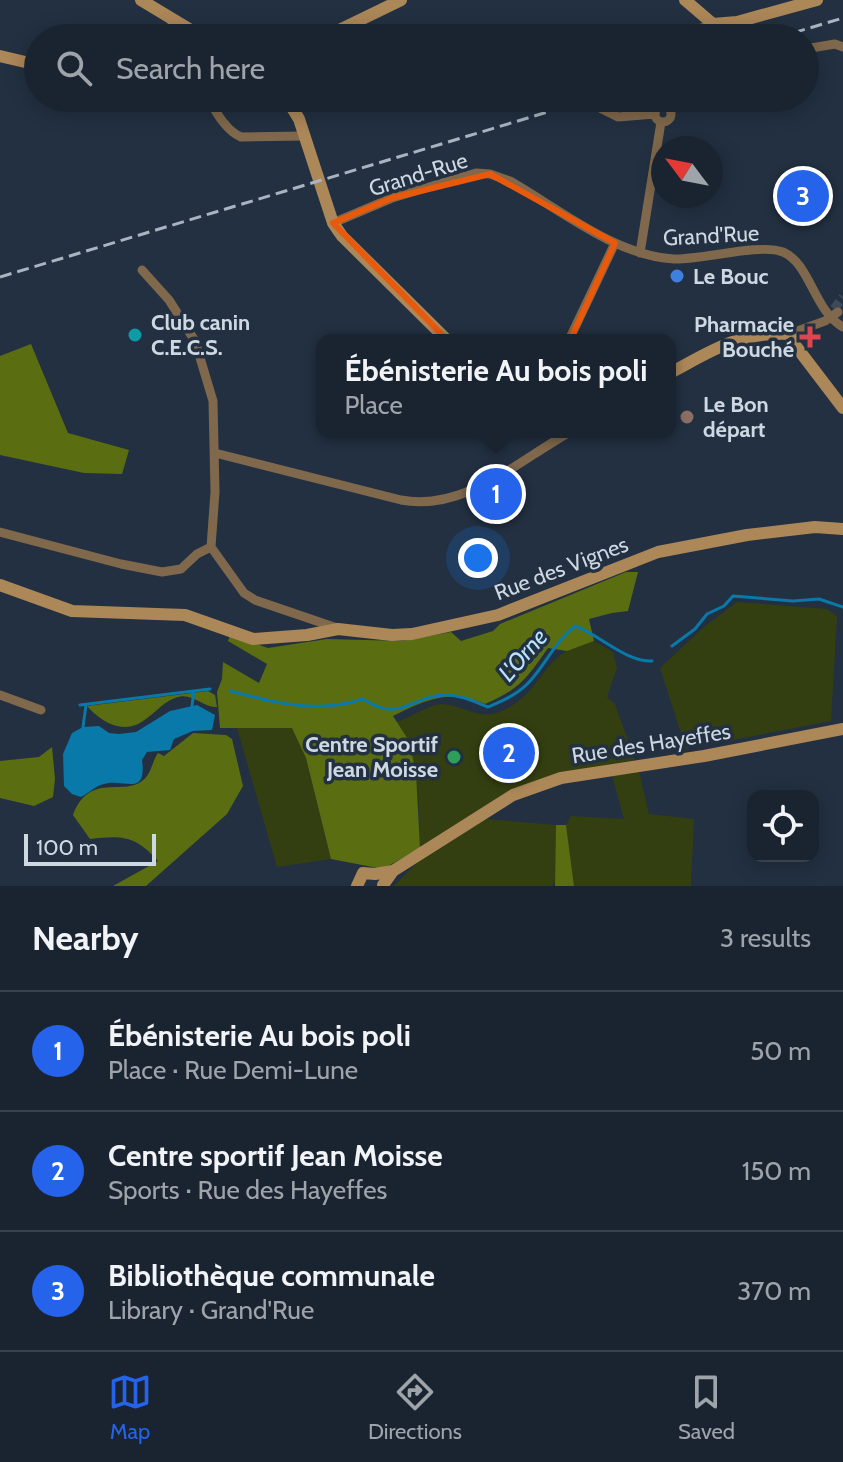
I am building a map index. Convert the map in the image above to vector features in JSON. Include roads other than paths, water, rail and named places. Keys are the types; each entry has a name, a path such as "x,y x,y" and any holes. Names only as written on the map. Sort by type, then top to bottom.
{"street":[{"path":"141,0 180,24"},
{"path":"352,24 401,0"},
{"path":"685,0 713,24 737,22 817,0"},
{"path":"762,0 764,14"},
{"path":"170,18 173,24"},
{"path":"819,47 835,44 843,47"},
{"path":"0,56 24,62"},
{"path":"218,112 234,135 306,139"},
{"path":"295,112 331,218 347,241 441,334"},
{"path":"608,112 618,117 658,118"},
{"path":"640,253 659,112"},
{"name":"Grand-Rue","path":"331,218 476,173 490,174 510,181 615,243 640,253"},
{"path":"572,334 615,243"},
{"name":"Grand'Rue","path":"640,253 658,258 689,259 761,250 781,251 794,259 843,327"},
{"path":"0,532 162,572 181,569 197,554 211,547 214,532 213,401 195,341 169,300 142,270"},
{"path":"676,370 748,335 789,334 834,313"},
{"path":"789,334 843,408"},
{"path":"215,453 401,500 436,502 460,495 507,471 560,438"},
{"name":"Rue des Vignes","path":"211,547 244,593 255,600 338,629 392,635 412,634 498,615 658,552 747,535 815,527 843,529"},
{"path":"0,585 72,611 185,615 253,639 338,629"},
{"path":"0,695 41,710"},
{"name":"Rue des Hayeffes","path":"381,882 393,871 513,795 561,778 704,756 843,729"},
{"path":"357,886 363,873 381,882"}],"water":[{"path":"197,705 215,715 212,730 193,731 174,739 170,750 147,752 142,760 141,779 137,783 104,784 81,797 64,786 63,754 72,733 83,727 99,726 109,733 136,732 170,711"}],"waterway":[{"name":"L'Orne","path":"672,646 695,629 707,614 724,606 733,596 793,601 819,599 843,607"},
{"name":"L'Orne","path":"230,691 296,705 330,706 363,699 376,706 397,709 433,696 450,695 488,707 526,685 575,626 623,653 652,661"},
{"name":"L'Orne","path":"80,705 210,689"},
{"path":"192,706 194,691"},
{"path":"83,727 86,705"}],"tunnel":[{"path":"834,309 843,297"}],"railway":[{"path":"819,25 843,18"},
{"path":"0,277 548,112"}],"place":[{"name":"Bibliothèque communale","path":"803,196"},
{"name":"Le Bouc","path":"677,276"},
{"name":"Club canin C.E.C.S.","path":"135,335"},
{"name":"Pharmacie Bouché","path":"810,337"},
{"name":"Le Bon départ","path":"687,417"},
{"name":"Ébénisterie Au bois poli","path":"496,494"},
{"name":"Centre sportif Jean Moisse","path":"509,753"},
{"name":"Centre Sportif Jean Moisse","path":"454,757"}]}
